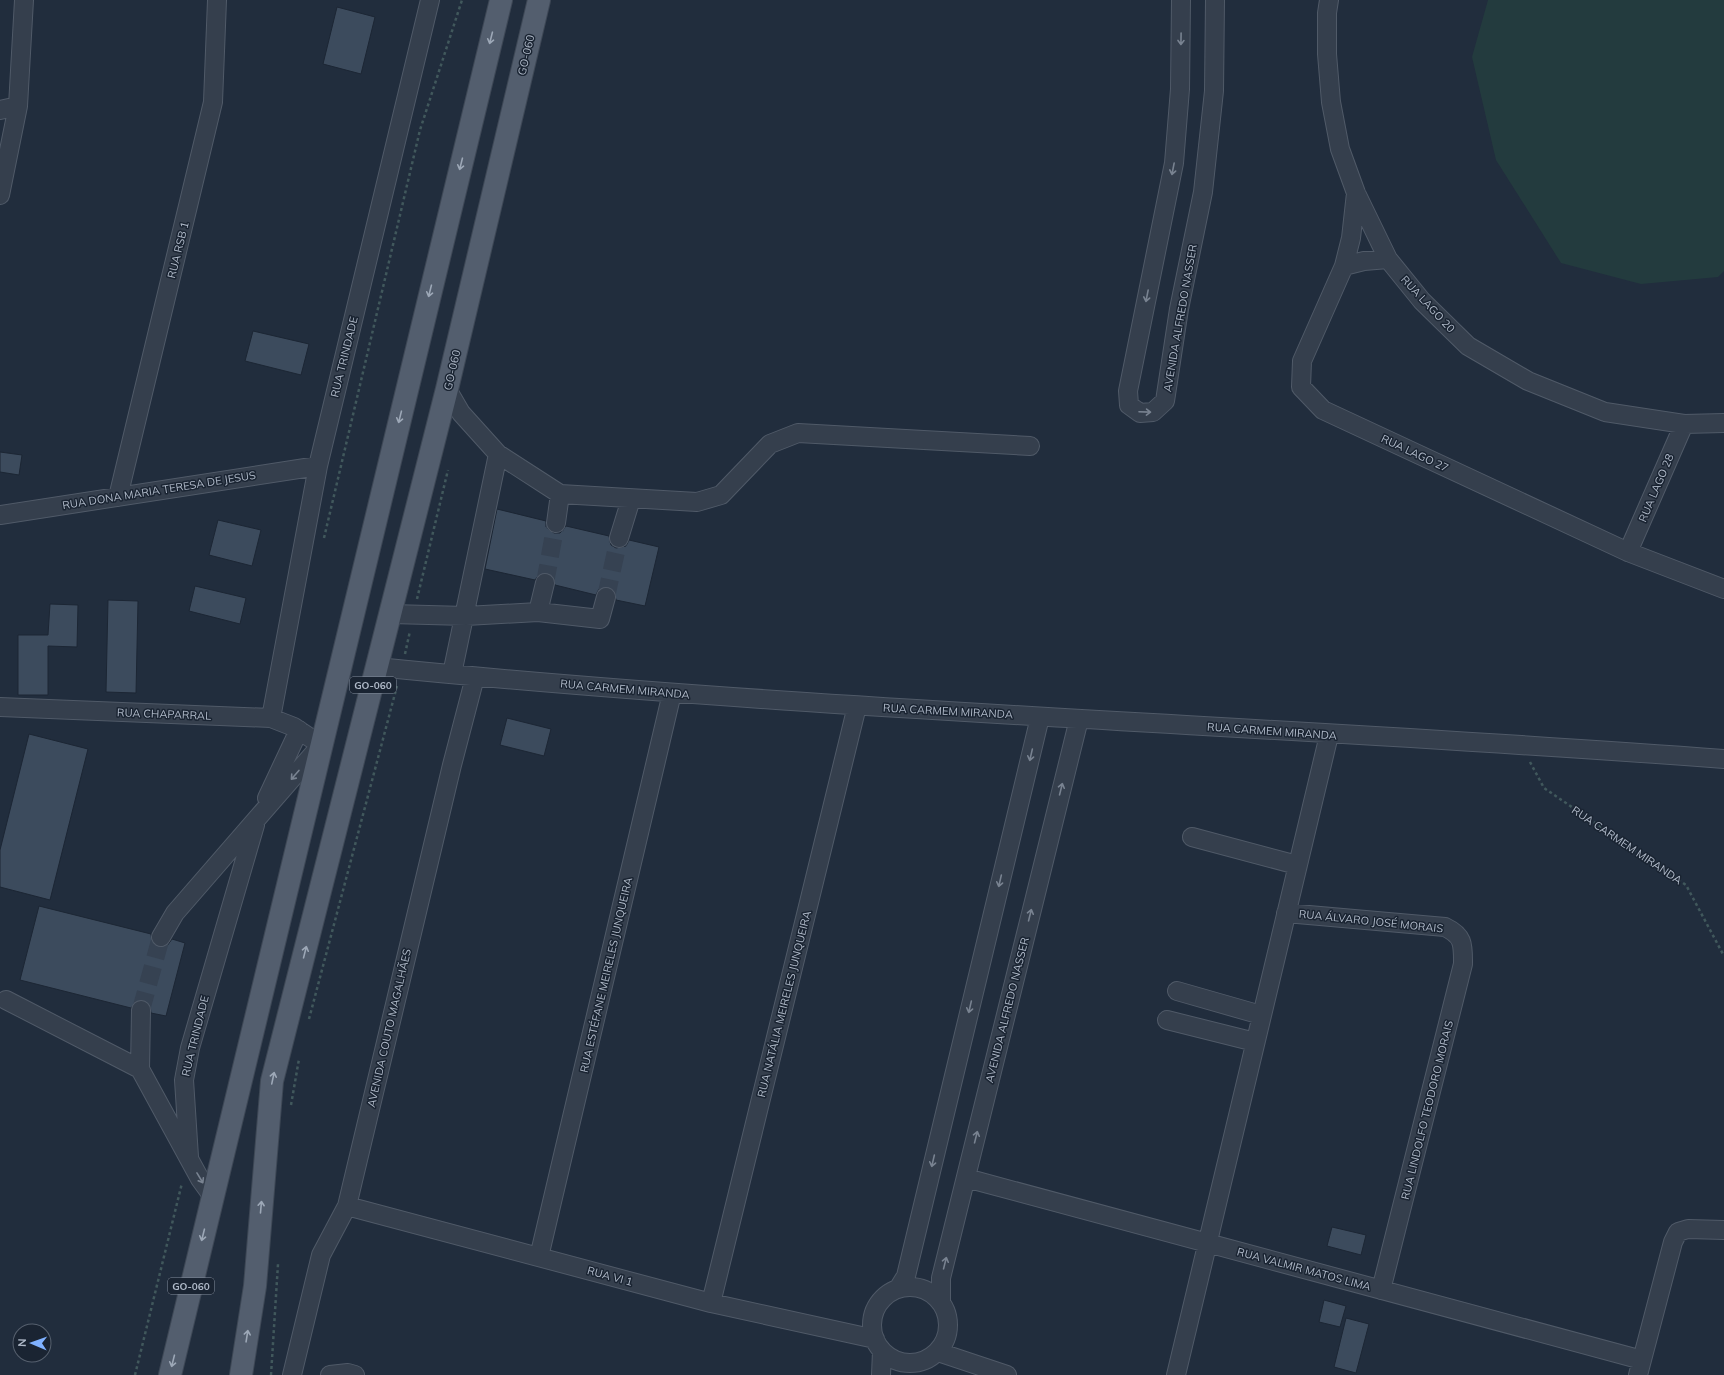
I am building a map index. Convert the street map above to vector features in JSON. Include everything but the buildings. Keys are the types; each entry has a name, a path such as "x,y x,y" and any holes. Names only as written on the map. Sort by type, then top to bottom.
{"main road":[{"name":"GO-060","path":"170,1375 500,0"},
{"name":"GO-060","path":"241,1375 255,1286 272,1081 447,389 539,0"}],"street":[{"path":"0,196 18,106 24,0"},
{"name":"RUA RSB 1","path":"118,497 213,102 217,0"},
{"name":"RUA TRINDADE","path":"271,718 318,466 430,0"},
{"name":"AVENIDA ALFREDO NASSER","path":"1181,0 1180,89 1174,163 1128,391 1129,405 1140,413 1153,412 1166,401 1179,309 1203,192 1214,91 1215,0"},
{"name":"RUA LAGO 20","path":"1329,0 1327,13 1327,54 1331,102 1340,149 1356,193 1388,259 1422,301 1468,346 1528,381 1605,412 1684,424 1724,423"},
{"path":"0,110 18,106"},
{"name":"RUA LAGO 27","path":"1356,193 1351,238 1344,266 1302,361 1301,387 1323,410 1628,552 1724,589"},
{"path":"1344,266 1364,261 1388,259"},
{"path":"447,389 461,413 498,454 560,494 697,502 721,495 770,444 798,433 1030,446"},
{"name":"RUA LAGO 28","path":"1628,552 1684,424"},
{"path":"452,674 466,616 498,454"},
{"name":"RUA DONA MARIA TERESA DE JESUS","path":"0,515 318,466"},
{"path":"556,523 560,494"},
{"path":"620,538 631,499"},
{"path":"538,612 545,583"},
{"path":"391,614 466,616 538,612 600,619 606,597"},
{"name":"RUA CARMEM MIRANDA","path":"377,667 672,693 857,706 1329,735 1520,744 1724,759"},
{"name":"AVENIDA COUTO MAGALHÃES","path":"292,1375 321,1255 347,1206 452,765 475,676"},
{"name":"RUA ESTÉFANE MEIRELES JUNQUEIRA","path":"539,1257 672,693"},
{"name":"RUA NATÁLIA MEIRELES JUNQUEIRA","path":"711,1303 857,706"},
{"name":"RUA CHAPARRAL","path":"0,707 271,718 299,730 321,745"},
{"path":"898,1289 906,1276 1040,717"},
{"name":"AVENIDA ALFREDO NASSER","path":"941,1302 941,1278 1079,719"},
{"name":"RUA TRINDADE","path":"189,1157 184,1080 189,1055 256,820 299,730"},
{"path":"1176,1375 1254,1042 1329,735"},
{"path":"161,937 175,913 321,745"},
{"path":"1192,837 1297,865"},
{"name":"RUA ÁLVARO JOSÉ MORAIS","path":"1286,913 1445,927 1455,932"},
{"name":"RUA LINDOLFO TEODORO MORAIS","path":"1381,1290 1463,964 1463,948 1461,939 1455,932"},
{"path":"1177,991 1261,1015"},
{"path":"6,1000 140,1069"},
{"path":"141,1010 140,1069 200,1179 212,1197"},
{"path":"1167,1020 1254,1042"},
{"name":"RUA VALMIR MATOS LIMA","path":"966,1178 1381,1290 1640,1367"},
{"name":"RUA VI 1","path":"347,1206 711,1303 879,1345"},
{"path":"1640,1367 1673,1242 1678,1232 1688,1228 1724,1230"},
{"path":"914,1286 926,1290 941,1302 947,1312 949,1325 945,1341 938,1352 918,1369 890,1358 879,1345 872,1331 874,1312 879,1302 889,1293 898,1289 914,1286"},
{"path":"879,1345 881,1375"},
{"path":"938,1352 1007,1375"},
{"path":"330,1375 348,1373 355,1375"}],"path":[{"path":"323,540 420,130 462,0"},
{"name":"RUA CARMEM MIRANDA","path":"1520,744 1544,788 1686,885 1724,956"},
{"path":"135,1375 189,1157"}],"green space":[{"path":"1488,0 1724,0 1724,271 1718,277 1641,284 1561,263 1496,160 1472,57"}],"tunnel":[{"path":"545,583 556,523"},
{"path":"606,597 619,538"},
{"path":"141,1010 161,937"}]}
